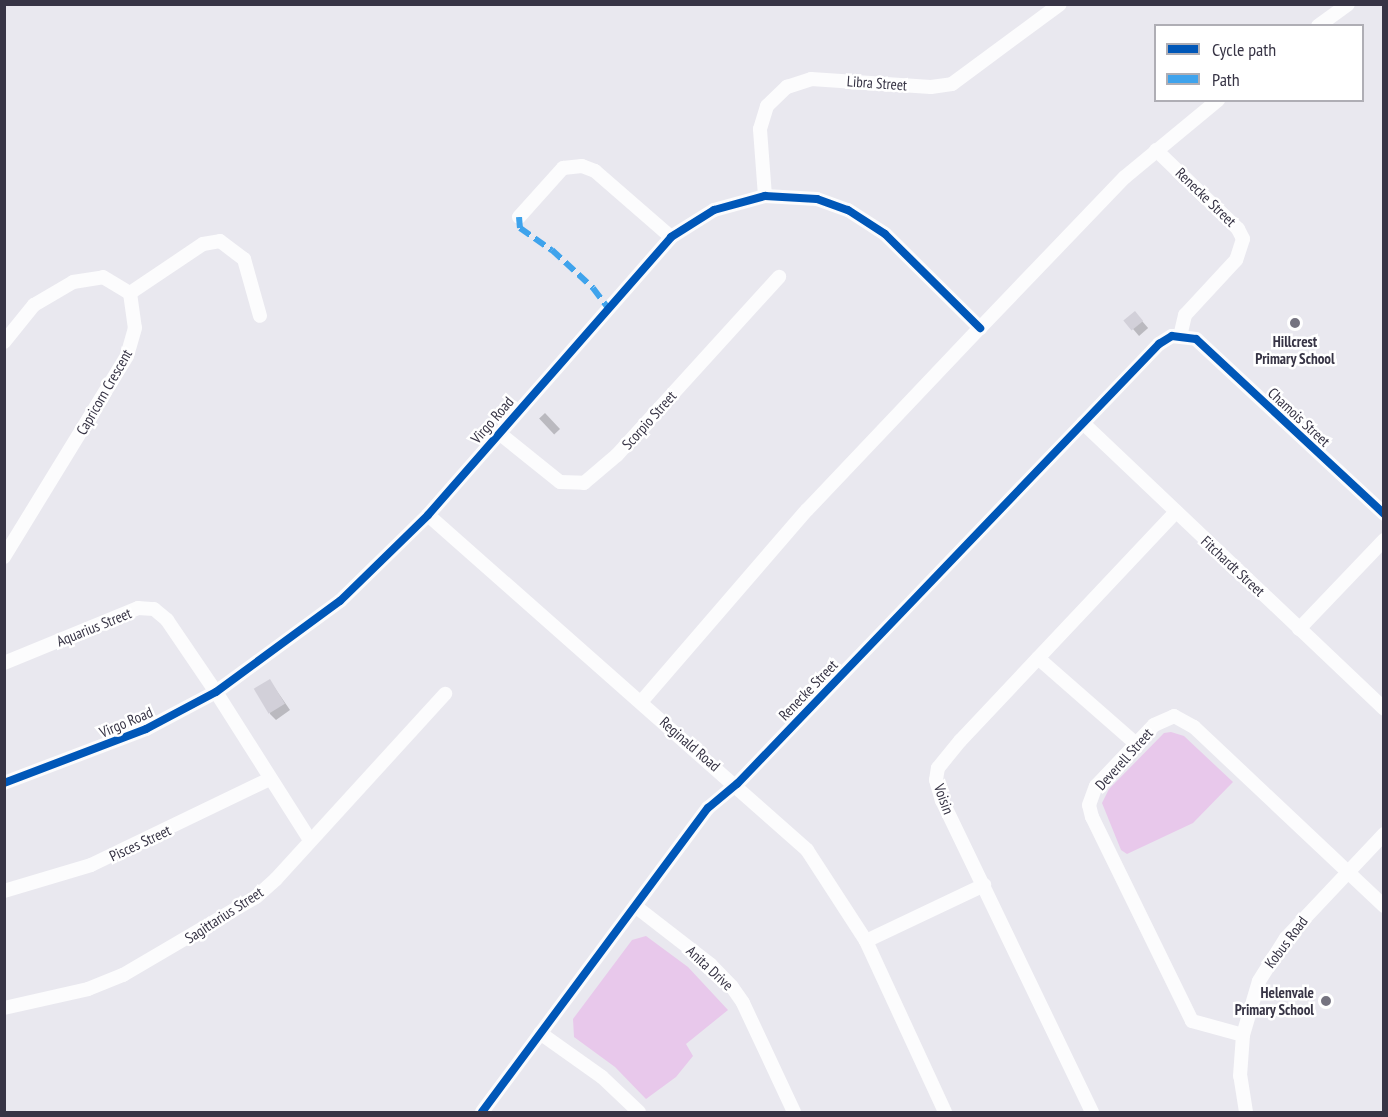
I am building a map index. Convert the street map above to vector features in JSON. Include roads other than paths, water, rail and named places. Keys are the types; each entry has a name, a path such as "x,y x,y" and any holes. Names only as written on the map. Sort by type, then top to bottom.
{"street":[{"name":"Libra Street","path":"765,195 760,129 766,106 787,87 811,79 931,87 952,84 1060,4"},
{"path":"1321,24 1348,4"},
{"path":"641,702 807,510 980,328 1125,177 1216,102"},
{"name":"Renecke Street","path":"482,1113 708,808 737,784 1150,351 1172,336 1180,336 1185,315 1236,260 1243,239 1238,229 1156,150"},
{"path":"519,217 563,168 582,166 595,171 671,237"},
{"name":"Virgo Road","path":"4,783 146,729 216,692 339,601 428,515 671,237 714,210 765,195 817,199 868,222 980,328"},
{"path":"4,342 34,305 73,282 103,277 130,292 203,244 220,242 244,259 260,316"},
{"name":"Scorpio Street","path":"500,433 560,482 584,483 617,455 779,277"},
{"name":"Capricorn Crescent","path":"4,557 128,356 135,328 130,292"},
{"name":"Chamois Street","path":"1180,336 1196,339 1383,514"},
{"name":"Fitchardt Street","path":"1083,423 1383,709"},
{"name":"Voisin","path":"1092,1113 942,801 936,780 938,768 1176,512"},
{"name":"Reginald Road","path":"428,515 737,784 807,850 866,941 945,1113"},
{"path":"1299,629 1383,540"},
{"name":"Aquarius Street","path":"4,663 147,607 167,620 216,692"},
{"path":"1038,658 1135,743"},
{"path":"216,692 310,840"},
{"name":"Sagittarius Street","path":"4,1008 88,989 146,963 256,897 445,694"},
{"name":"Deverell Street","path":"1243,1035 1192,1021 1092,817 1089,805 1096,786 1135,743 1166,717 1187,721 1383,906"},
{"name":"Pisces Street","path":"4,891 91,865 270,779"},
{"name":"Kobus Road","path":"1246,1113 1240,1076 1243,1035 1259,981 1273,956 1383,834"},
{"path":"866,941 984,885"},
{"name":"Anita Drive","path":"635,906 711,965 732,987 794,1113"},
{"path":"540,1033 602,1077 639,1113"}],"place":[{"name":"Hillcrest Primary School","path":"1295,323"},
{"name":"Helenvale Primary School","path":"1326,1001"}]}
